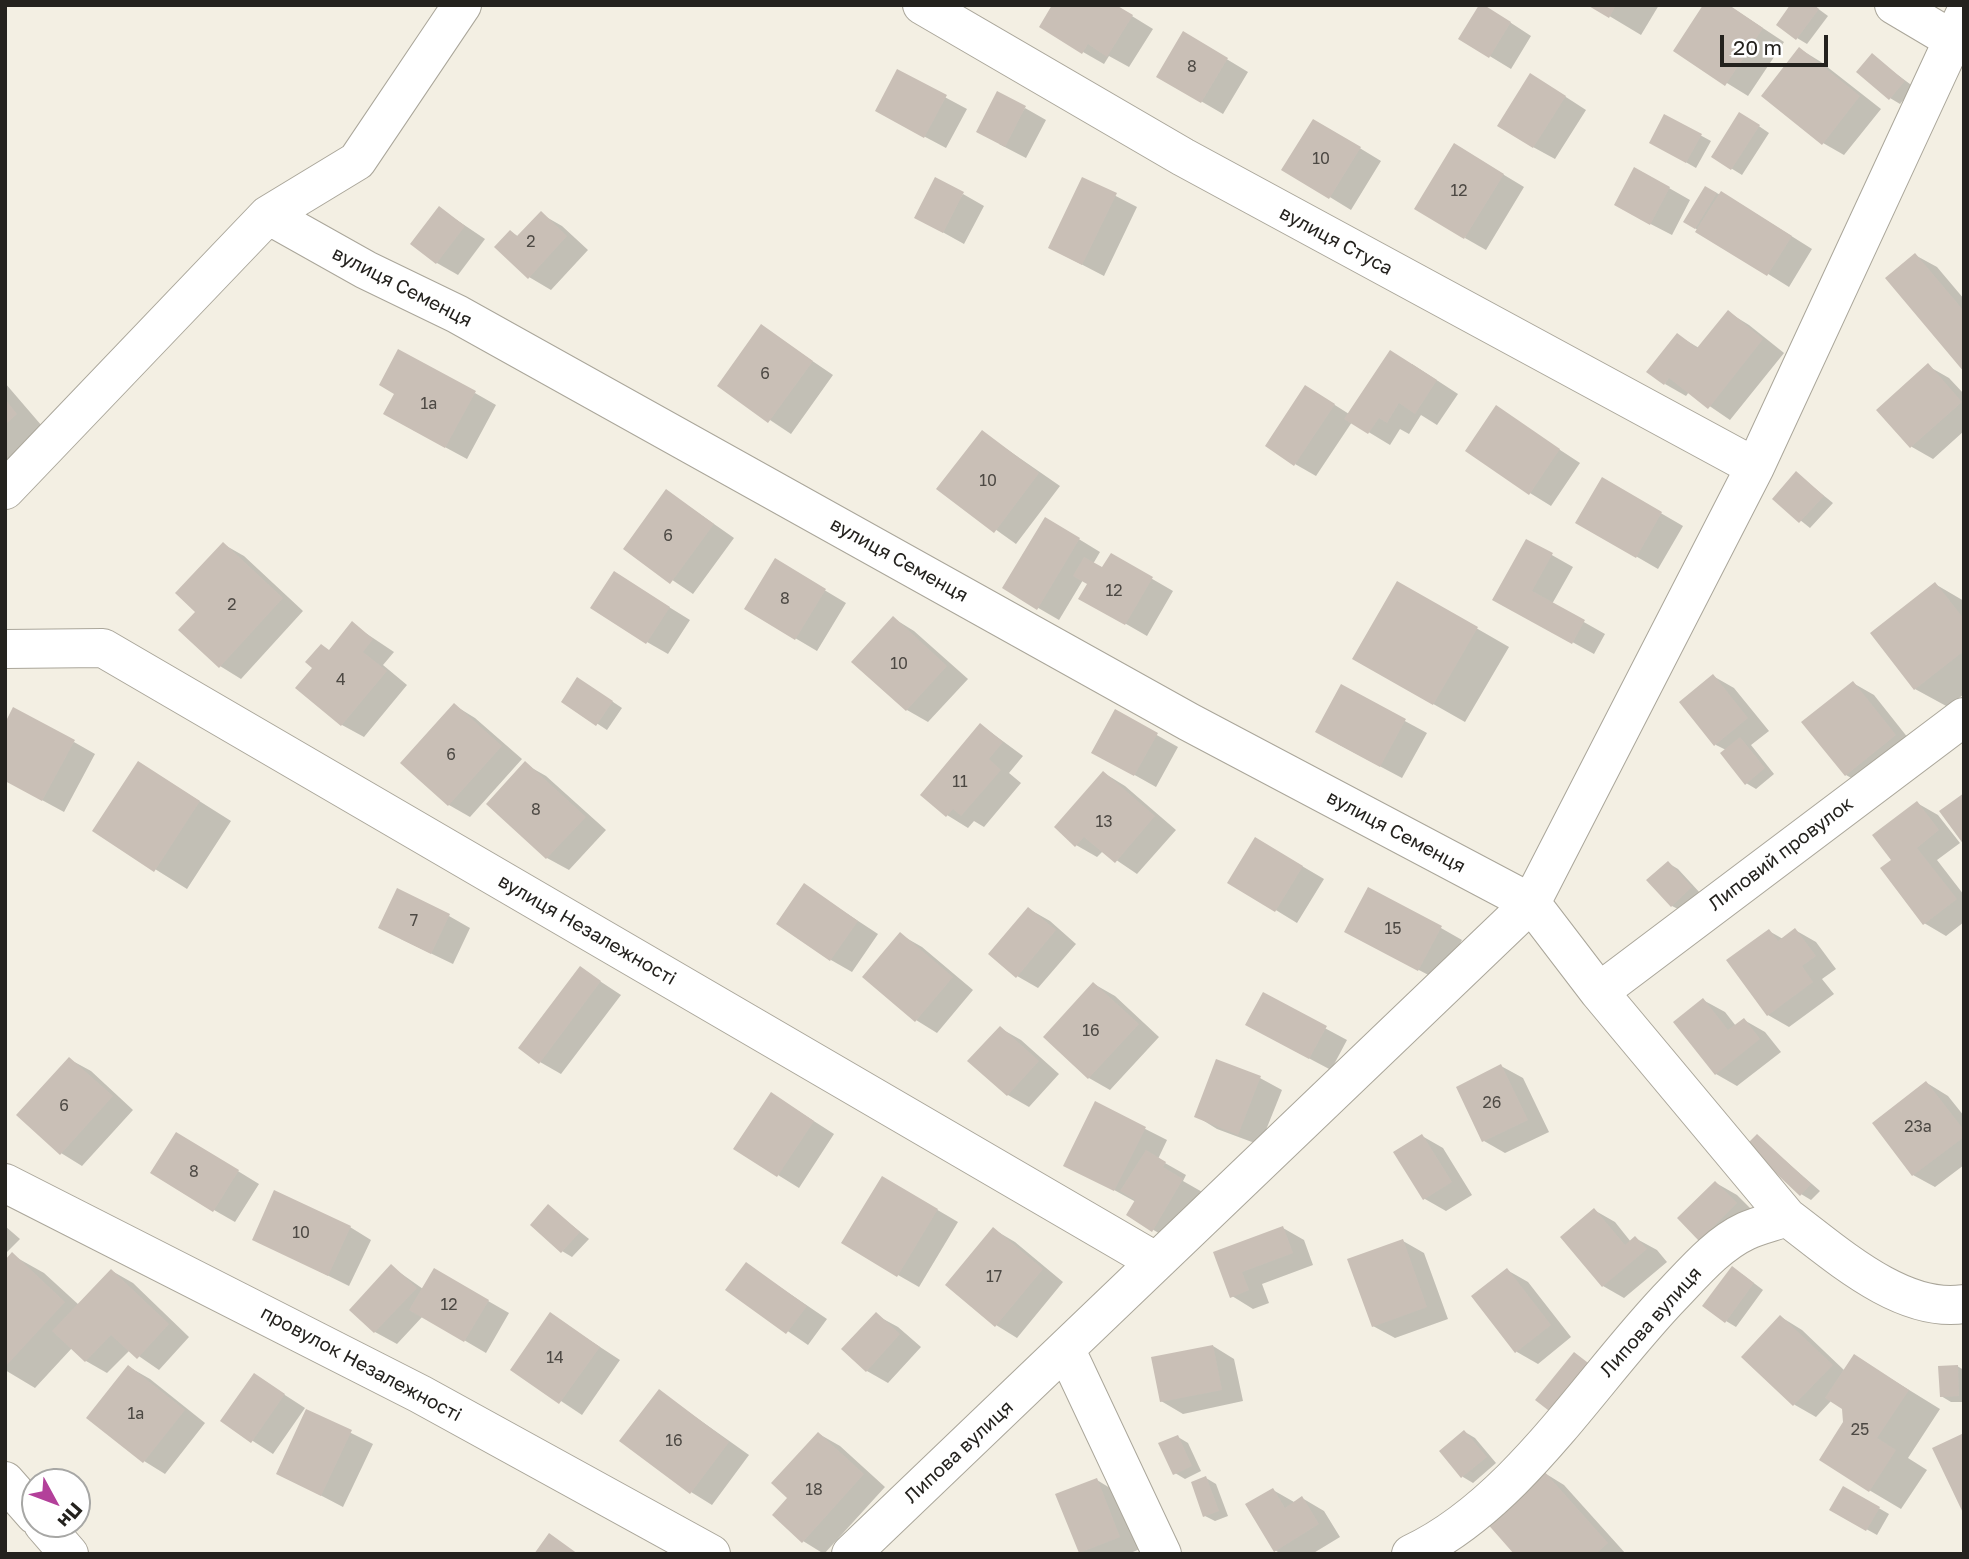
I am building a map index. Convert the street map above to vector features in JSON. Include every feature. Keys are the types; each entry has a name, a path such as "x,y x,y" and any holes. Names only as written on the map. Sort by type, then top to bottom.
{"street":[{"path":"5,490 268,215 357,161 462,5"},
{"name":"вулиця Стуса","path":"922,5 1182,157 1755,467"},
{"path":"1894,5 1960,37"},
{"path":"1934,5 1960,37"},
{"name":"Липова вулиця","path":"851,1554 1531,903 1755,467 1960,37"},
{"name":"вулиця Семенця","path":"268,215 366,270 457,314 1177,715 1531,903"},
{"name":"вулиця Незалежності","path":"5,649 103,648 1155,1261"},
{"name":"Липовий провулок","path":"1599,992 1964,717"},
{"path":"1531,903 1599,992 1787,1217 1879,1285 1946,1307 1964,1304"},
{"name":"провулок Незалежності","path":"5,1183 421,1394 712,1554"},
{"name":"Липова вулиця","path":"1411,1554 1441,1540 1524,1468 1653,1314 1708,1258 1745,1231 1787,1217"},
{"path":"1066,1350 1162,1554"},
{"path":"5,1481 21,1499"},
{"path":"55,1538 69,1554"}],"building":[{"path":"1052,5 1116,5 1133,15 1107,57 1088,44 1082,54 1039,27"},
{"path":"1479,5 1484,5 1511,22 1489,58 1458,39"},
{"path":"1587,5 1616,5 1609,18"},
{"path":"1703,5 1729,5 1763,28 1725,86 1673,51"},
{"path":"1790,5 1814,5 1819,9 1796,40 1776,25"},
{"path":"1183,31 1228,58 1201,103 1156,77"},
{"path":"1799,47 1860,96 1822,145 1761,96"},
{"path":"1872,53 1905,81 1889,100 1856,72"},
{"path":"897,69 947,95 924,138 875,111"},
{"path":"1530,73 1566,96 1533,148 1497,126"},
{"path":"997,91 1026,106 1005,147 976,132"},
{"path":"1739,112 1760,125 1731,170 1711,157"},
{"path":"1664,114 1702,134 1686,163 1649,143"},
{"path":"1313,119 1361,147 1329,199 1281,170"},
{"path":"1454,143 1504,174 1464,239 1414,209"},
{"path":"1634,167 1670,187 1650,225 1614,205"},
{"path":"935,177 964,192 943,233 914,218"},
{"path":"1082,177 1117,193 1082,265 1048,248"},
{"path":"1705,186 1717,193 1695,229 1683,222"},
{"path":"1721,191 1792,236 1767,276 1695,232"},
{"path":"439,206 465,226 436,264 410,244"},
{"path":"541,211 567,236 528,279 494,247 510,230 517,236"},
{"path":"1915,253 1964,311 1964,372 1885,278"},
{"path":"1728,310 1763,339 1708,409 1669,378 1664,385 1646,372 1677,333 1697,348"},
{"path":"761,324 813,361 768,423 717,386"},
{"path":"398,349 476,391 445,448 383,414 394,394 379,385"},
{"path":"1390,350 1437,380 1415,414 1399,403 1387,423 1379,418 1368,434 1344,419"},
{"path":"1928,363 1962,402 1910,448 1876,410"},
{"path":"1305,385 1335,404 1294,466 1265,446"},
{"path":"5,399 17,414 5,425"},
{"path":"1496,405 1560,449 1529,495 1465,451"},
{"path":"982,430 1039,473 994,533 936,489"},
{"path":"1796,471 1824,496 1799,523 1772,499"},
{"path":"1602,477 1662,512 1636,558 1575,523"},
{"path":"666,489 714,524 670,584 623,549"},
{"path":"1045,517 1080,538 1037,610 1002,588"},
{"path":"1526,539 1553,553 1532,591 1585,620 1572,644 1492,600"},
{"path":"223,542 283,598 219,668 178,630 195,612 175,593"},
{"path":"1111,553 1153,577 1125,625 1078,599 1087,584 1073,576 1084,557 1102,567"},
{"path":"775,558 826,589 795,640 744,609"},
{"path":"614,571 670,607 646,644 590,608"},
{"path":"1397,581 1478,627 1433,705 1352,659"},
{"path":"1935,582 1964,619 1964,651 1914,690 1870,633"},
{"path":"893,616 947,666 906,711 851,662"},
{"path":"352,621 373,639 363,652 387,671 341,726 295,688 312,668 305,662 321,644 329,650"},
{"path":"1713,674 1748,718 1714,746 1679,702"},
{"path":"577,677 613,701 596,726 561,702"},
{"path":"1853,681 1896,735 1845,776 1801,722"},
{"path":"1341,684 1406,719 1380,767 1315,732"},
{"path":"454,703 502,746 448,806 400,763"},
{"path":"13,707 75,740 42,801 5,781 5,723"},
{"path":"1115,709 1158,733 1134,776 1091,753"},
{"path":"980,723 1003,742 989,759 1001,770 961,816 953,809 946,817 920,795"},
{"path":"1740,737 1765,768 1745,785 1720,753"},
{"path":"138,761 200,801 154,872 92,831"},
{"path":"525,761 586,817 546,859 486,804"},
{"path":"1103,771 1155,816 1115,863 1084,837 1075,847 1054,827"},
{"path":"1964,793 1964,845 1939,811"},
{"path":"1917,801 1939,830 1917,848 1957,899 1923,925 1880,868 1891,860 1872,835"},
{"path":"1255,837 1303,866 1275,912 1227,883"},
{"path":"1668,861 1692,887 1671,907 1646,880"},
{"path":"804,883 858,921 830,961 776,924"},
{"path":"1368,887 1442,926 1418,971 1344,932"},
{"path":"397,888 450,914 431,954 378,928"},
{"path":"1028,907 1056,930 1016,978 988,954"},
{"path":"1795,928 1816,956 1802,966 1813,982 1767,1016 1726,960 1769,929 1778,941"},
{"path":"900,932 953,977 915,1022 862,977"},
{"path":"580,966 601,981 539,1064 518,1048"},
{"path":"1093,982 1139,1024 1088,1079 1043,1037"},
{"path":"1263,992 1327,1026 1309,1059 1245,1025"},
{"path":"1703,998 1728,1030 1744,1018 1760,1039 1715,1075 1673,1022"},
{"path":"1000,1026 1039,1061 1007,1096 967,1061"},
{"path":"69,1057 113,1096 60,1155 16,1115"},
{"path":"1216,1059 1261,1076 1238,1135 1194,1117"},
{"path":"1501,1064 1528,1120 1482,1142 1456,1087"},
{"path":"1926,1081 1964,1130 1964,1137 1912,1176 1872,1123"},
{"path":"771,1092 814,1121 777,1177 733,1149"},
{"path":"1095,1101 1146,1127 1114,1191 1063,1166"},
{"path":"176,1132 239,1170 213,1212 150,1173"},
{"path":"1422,1134 1452,1182 1423,1200 1393,1152"},
{"path":"1757,1134 1811,1184 1800,1196 1746,1145"},
{"path":"1146,1150 1166,1162 1163,1167 1183,1179 1152,1232 1126,1215 1135,1200 1120,1191"},
{"path":"882,1176 938,1209 897,1277 841,1243"},
{"path":"1715,1181 1737,1203 1699,1241 1677,1218"},
{"path":"274,1190 351,1226 328,1276 252,1240"},
{"path":"548,1204 580,1232 561,1253 530,1225"},
{"path":"1594,1208 1625,1245 1635,1236 1647,1249 1602,1287 1560,1237"},
{"path":"1283,1226 1293,1253 1242,1272 1249,1290 1230,1298 1213,1252"},
{"path":"993,1227 1043,1269 995,1327 945,1285"},
{"path":"1403,1239 1427,1307 1372,1327 1347,1259"},
{"path":"12,1252 65,1302 5,1367 5,1260"},
{"path":"746,1262 807,1306 786,1334 725,1290"},
{"path":"391,1264 417,1288 374,1333 349,1310"},
{"path":"1732,1266 1754,1283 1725,1323 1702,1306"},
{"path":"434,1268 489,1300 464,1342 409,1310"},
{"path":"1507,1268 1551,1325 1515,1353 1471,1296"},
{"path":"111,1269 169,1324 137,1359 111,1335 85,1362 52,1331"},
{"path":"550,1312 600,1347 559,1404 510,1370"},
{"path":"876,1312 900,1334 866,1372 841,1349"},
{"path":"1780,1315 1833,1365 1793,1406 1741,1357"},
{"path":"1213,1345 1222,1390 1160,1402 1151,1357"},
{"path":"1574,1352 1596,1369 1557,1417 1535,1400"},
{"path":"1854,1354 1909,1390 1877,1438 1896,1450 1869,1492 1819,1460 1843,1422 1842,1409 1825,1398"},
{"path":"128,1365 185,1410 143,1463 86,1418"},
{"path":"1958,1365 1959,1396 1940,1397 1938,1366"},
{"path":"254,1373 285,1394 251,1443 220,1421"},
{"path":"659,1389 729,1442 690,1494 619,1441"},
{"path":"306,1409 352,1430 321,1496 276,1474"},
{"path":"1464,1430 1487,1457 1461,1478 1439,1451"},
{"path":"818,1432 864,1474 802,1543 772,1515 787,1498 771,1483"},
{"path":"1964,1433 1964,1515 1932,1448"},
{"path":"1178,1435 1192,1466 1173,1475 1158,1443"},
{"path":"1543,1470 1608,1543 1596,1554 1514,1554 1485,1521"},
{"path":"1206,1476 1219,1511 1203,1517 1191,1482"},
{"path":"1097,1478 1120,1537 1079,1553 1055,1494"},
{"path":"1843,1486 1880,1507 1866,1531 1829,1510"},
{"path":"1273,1488 1285,1508 1302,1496 1319,1524 1274,1552 1245,1504"},
{"path":"549,1533 578,1554 534,1554"}]}
